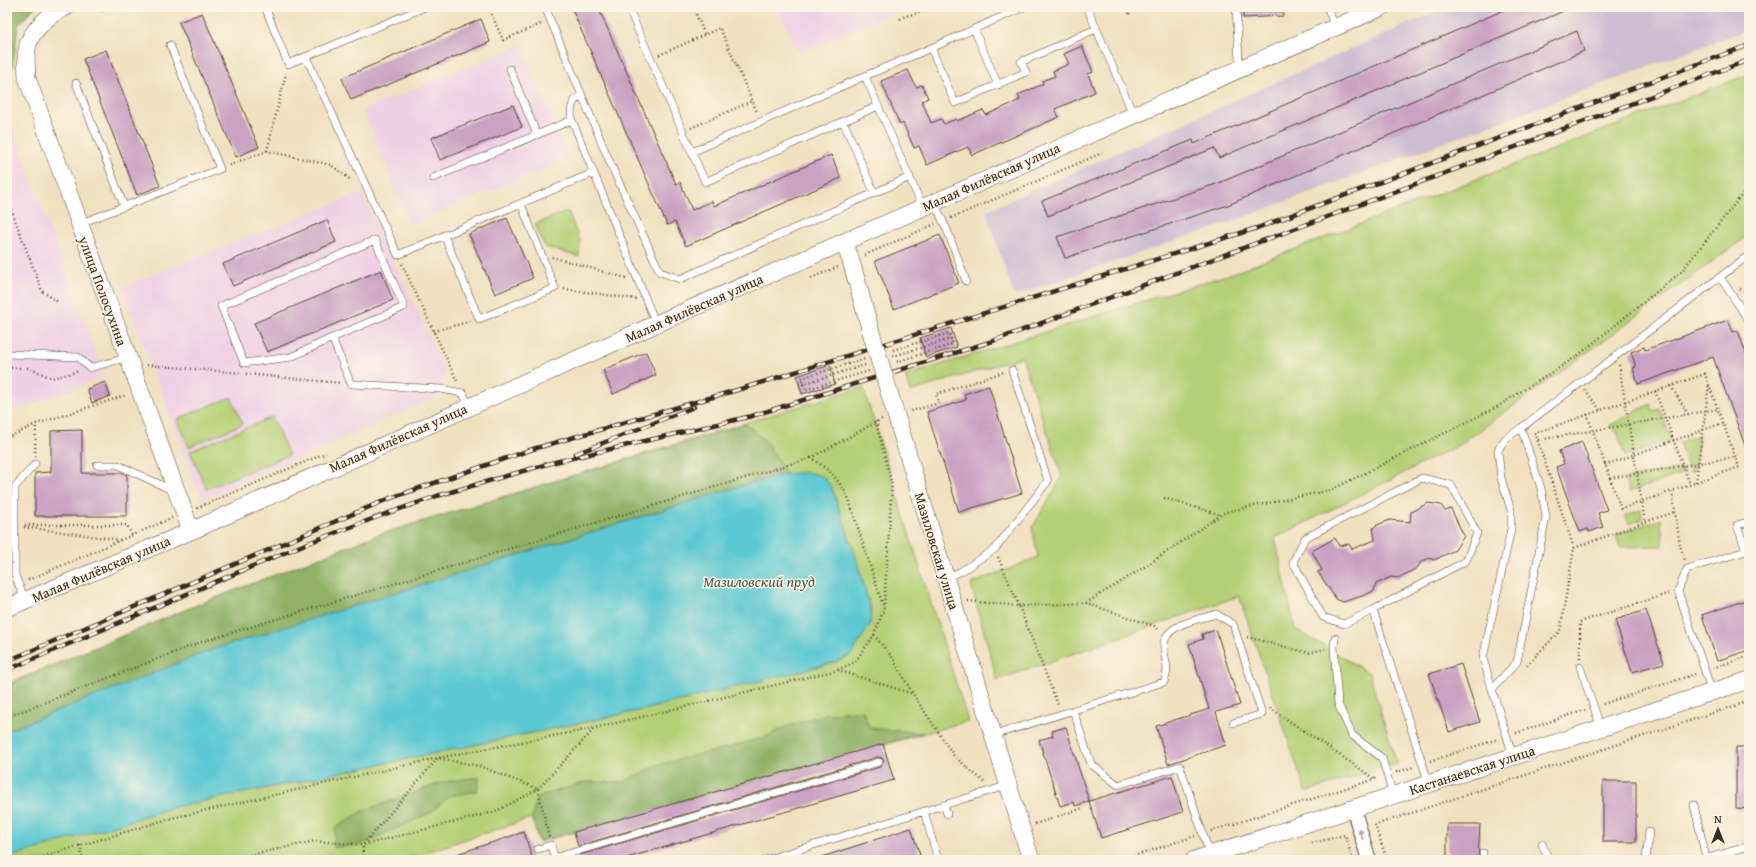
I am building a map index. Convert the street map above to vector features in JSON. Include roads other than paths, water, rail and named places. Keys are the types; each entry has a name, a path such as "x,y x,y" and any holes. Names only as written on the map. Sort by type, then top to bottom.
{"street":[{"name":"улица Полосухина","path":"66,7 55,11 37,29 26,48 26,78 191,531"},
{"name":"Малая Филёвская улица","path":"7,608 191,531 469,406 1133,114 1382,7"},
{"name":"Мазиловская улица","path":"844,242 1031,860"},
{"name":"Кастанаевская улица","path":"1202,858 1749,680"},
{"path":"1353,808 1369,860"}],"lane":[{"path":"264,7 288,64 425,7"},
{"path":"545,7 660,272 680,279 910,177"},
{"path":"628,7 705,182 878,106"},
{"path":"692,152 1024,7"},
{"path":"1087,7 1133,114"},
{"path":"1236,7 1239,60 1242,67"},
{"path":"1327,7 1335,27"},
{"path":"974,29 998,85"},
{"path":"930,48 955,103 1026,72 1022,62 1096,29"},
{"path":"79,224 220,169 170,45"},
{"path":"306,57 398,255 593,173"},
{"path":"510,69 537,135"},
{"path":"865,76 910,177 929,205 943,221 966,281"},
{"path":"76,83 124,206"},
{"path":"582,95 576,99 572,105 572,120 656,324"},
{"path":"433,178 572,120"},
{"path":"843,121 874,192"},
{"path":"444,236 479,319 555,288 521,204"},
{"path":"375,240 404,307 332,338 291,357 244,363 221,306 375,240"},
{"path":"1513,756 1483,658 1511,529 1511,510 1501,478 1498,450 1505,439 1580,384 1749,255"},
{"path":"1720,276 1749,321"},
{"path":"332,338 351,384 448,391 463,394 469,406"},
{"path":"7,354 78,357 90,368 128,357"},
{"path":"945,577 960,572 995,549 1048,481 1012,370"},
{"path":"1492,689 1517,662 1546,517 1541,488 1520,428"},
{"path":"25,600 15,575 11,525 15,487 35,464"},
{"path":"97,465 118,465 176,492"},
{"path":"1422,478 1451,485 1477,533 1466,562 1373,610 1344,624 1323,617 1293,562 1305,538 1422,478"},
{"path":"1712,692 1678,591 1687,569 1746,551 1738,525 1749,522"},
{"path":"1373,610 1429,784"},
{"path":"994,735 1164,682 1168,671 1163,648 1166,636 1174,627 1216,614 1233,624 1262,714 1233,723"},
{"path":"1335,638 1334,647 1338,704 1352,735 1382,758 1393,795"},
{"path":"1580,667 1602,728"},
{"path":"1073,710 1091,764 1118,785 1180,766 1203,834 1202,858"},
{"path":"538,849 550,845 554,859 878,762"},
{"path":"765,860 1009,785"},
{"path":"944,805 947,814"},
{"path":"1694,805 1704,859 1749,846"},
{"path":"924,811 938,860"},
{"path":"1646,860 1649,831"},
{"path":"1542,844 1549,860"}],"water":[{"name":"Мазиловский пруд","path":"807,472 822,476 831,486 853,548 871,610 870,624 852,654 836,662 647,709 171,808 7,858 7,731 211,650 744,485 786,474"}],"railway":[{"path":"7,661 388,499 533,449 744,388 1257,228 1749,45"},
{"path":"7,670 303,545 437,496 551,463 752,416 993,341 1749,60"},
{"path":"575,454 694,407"}]}
